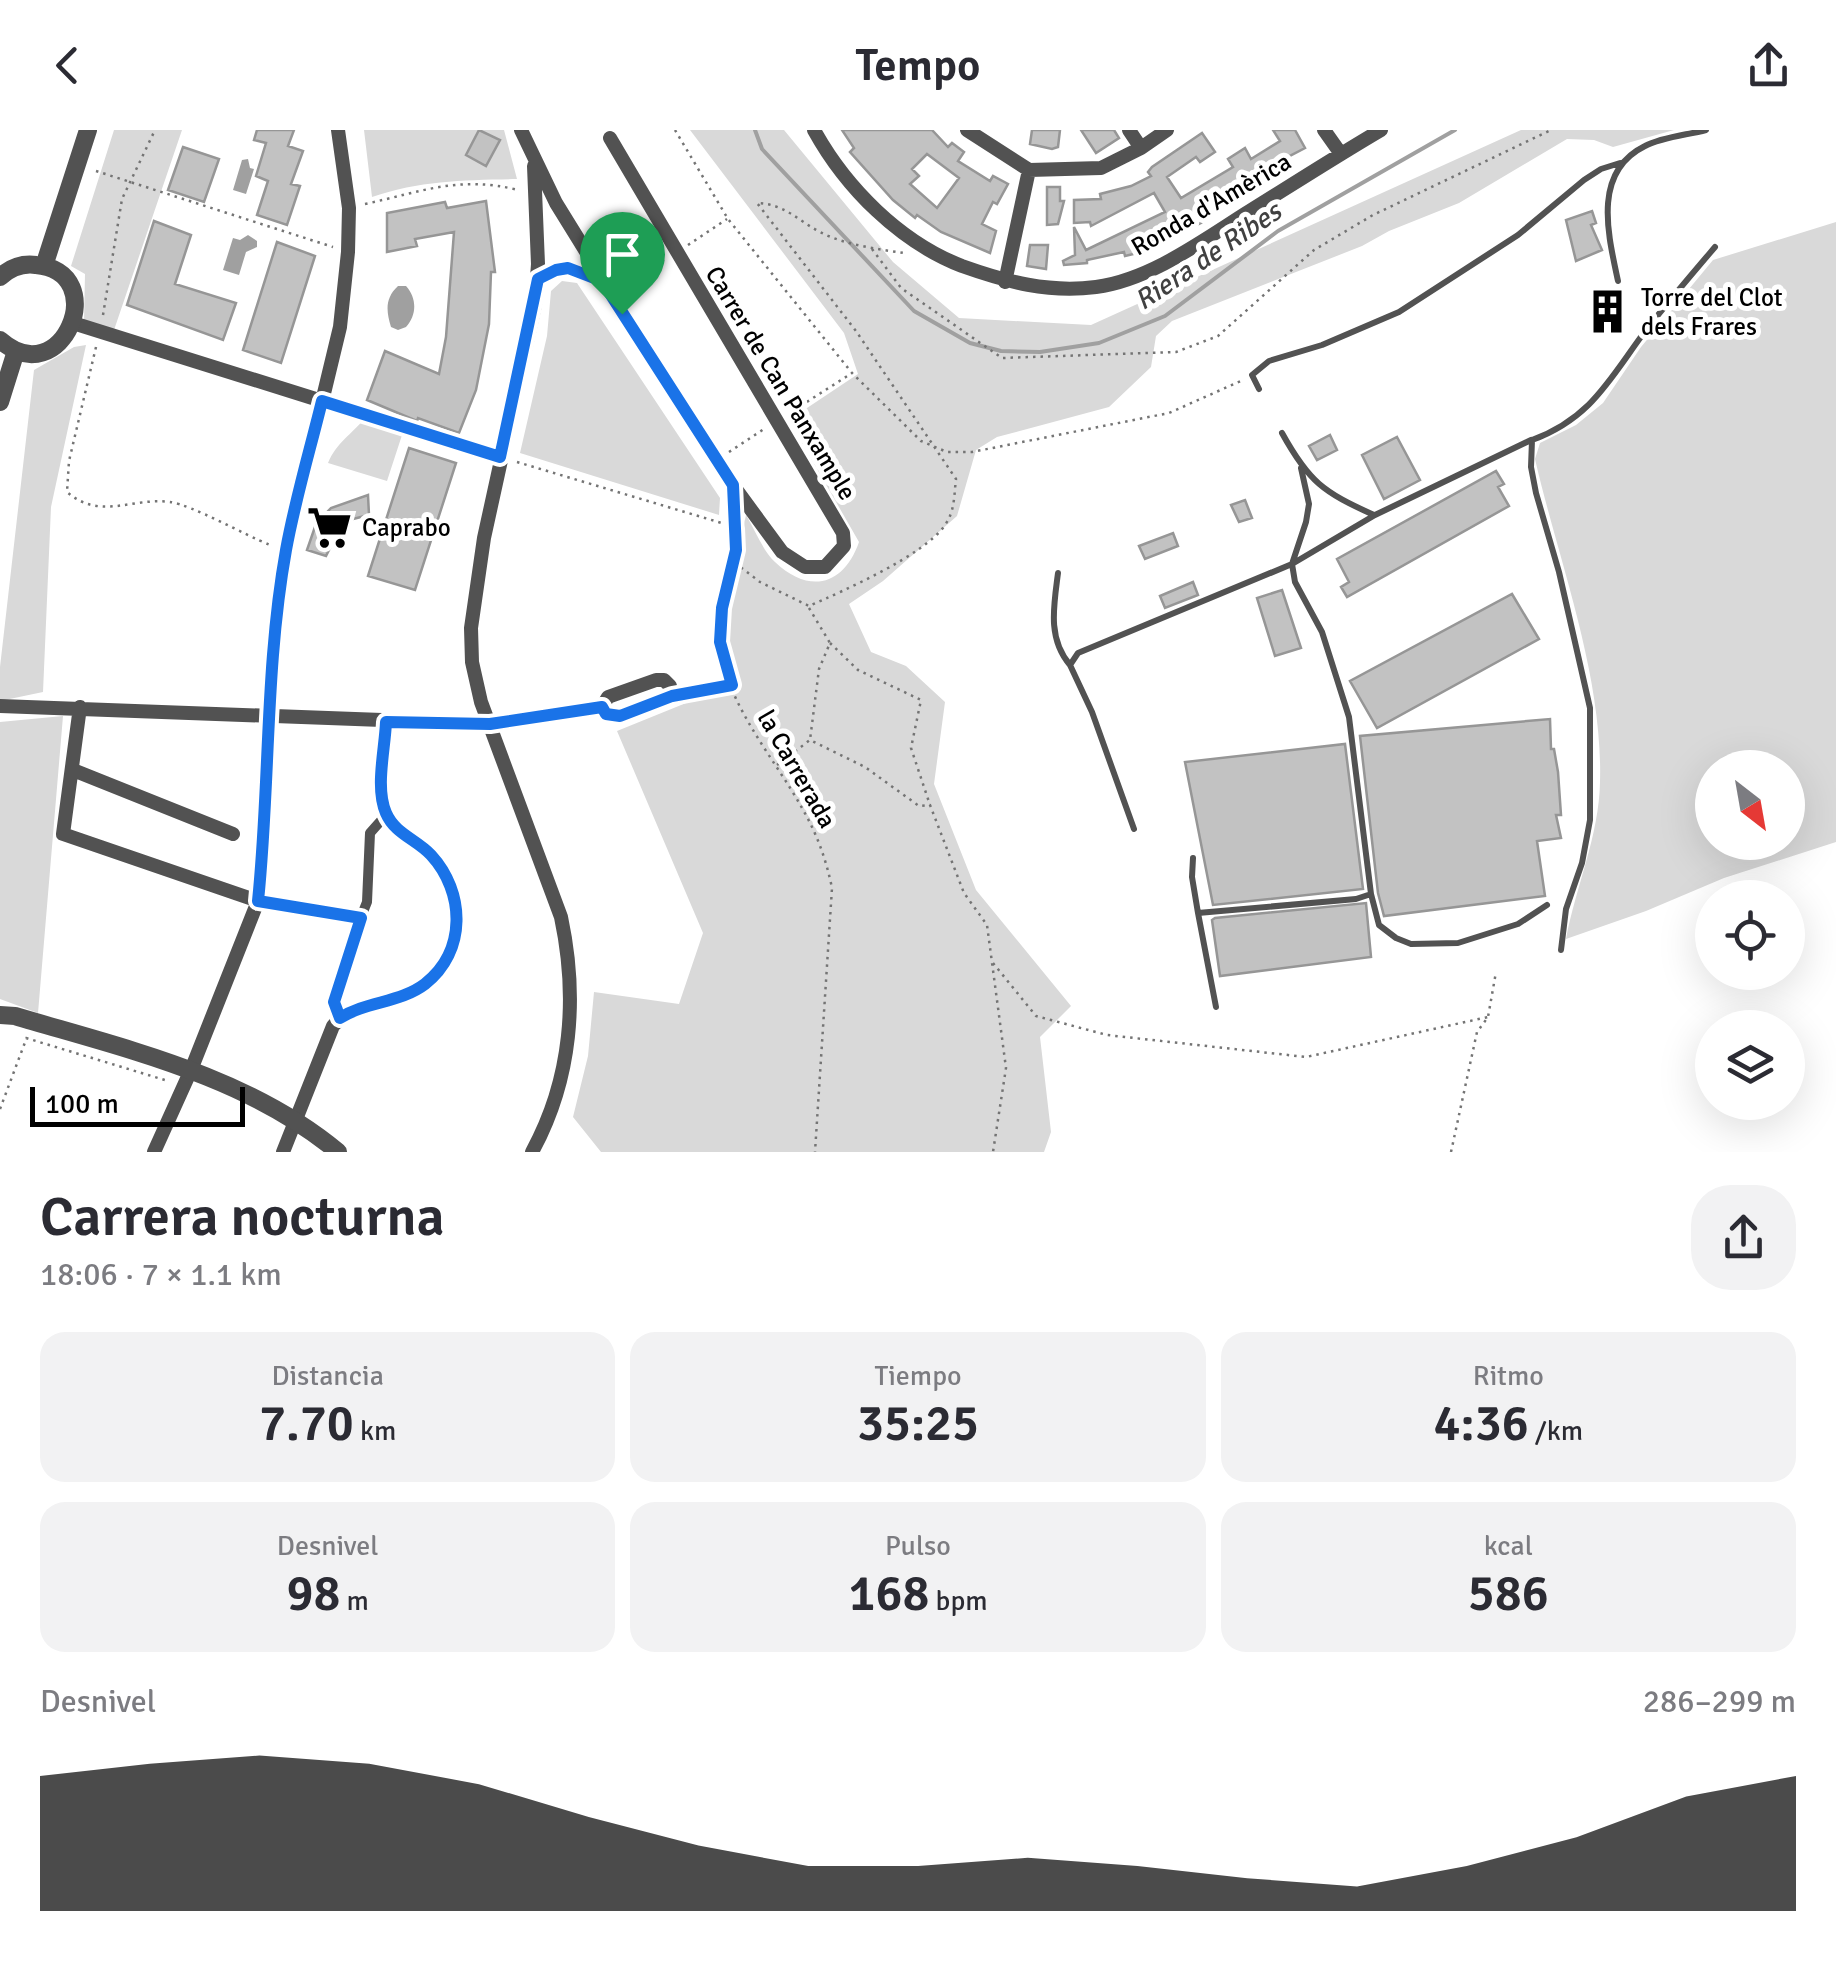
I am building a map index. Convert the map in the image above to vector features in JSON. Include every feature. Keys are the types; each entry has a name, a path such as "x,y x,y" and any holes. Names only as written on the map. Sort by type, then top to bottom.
{"street":[{"path":"44,266 88,130"},
{"path":"154,1152 192,1070 258,901 265,836 267,718 286,551 340,327 348,252 349,208 338,130"},
{"path":"521,130 602,281 733,485 738,528"},
{"name":"Ronda d'Amèrica","path":"814,130 848,180 892,226 943,258 1005,282 1049,289 1099,286 1141,272 1213,234 1381,130"},
{"path":"967,130 1028,170 1102,168 1167,130"},
{"path":"1129,130 1142,148"},
{"path":"1324,130 1342,154"},
{"name":"Carrer de Can Panxample","path":"609,134 834,517 843,533 844,546 825,568 805,567 782,552 733,485"},
{"path":"532,1152 566,1054 571,986 568,953 561,917 490,724 472,662 470,628 475,580 538,279 534,160"},
{"path":"1005,282 1028,170"},
{"path":"0,277 17,266 44,266 57,272 74,295 74,323 57,345 30,353 8,345 1,398"},
{"path":"538,279 568,268 602,281"},
{"path":"74,323 322,401"},
{"path":"656,680 664,680 670,686 672,696 620,716 606,714 602,707 608,697 656,680"},
{"path":"0,706 490,724 602,707"},
{"path":"80,707 63,834 258,901 361,918"},
{"path":"283,1152 328,1035 340,1018 360,1008 402,997 429,981 446,960 456,930 455,899 446,875 432,856 400,832 386,815 382,792 386,722"},
{"path":"73,770 234,834"},
{"path":"340,1018 334,1002 367,902 370,832 386,815"},
{"path":"0,1015 192,1070 269,1104 338,1152"}],"lane":[{"path":"1259,390 1252,376 1269,361 1322,345 1399,312 1518,235 1600,169 1620,163 1646,145 1706,130"},
{"path":"1618,280 1606,218 1610,190 1620,163"},
{"path":"1070,665 1078,653 1292,564 1375,516 1578,417 1598,397 1714,247"},
{"path":"1282,432 1302,468 1309,504 1292,564 1295,582 1322,632 1349,717 1370,894 1379,925 1411,944 1458,943 1518,924 1547,905"},
{"path":"1532,440 1536,494 1559,572 1590,708 1590,820 1582,863 1566,909 1560,950"},
{"path":"1302,468 1332,495 1375,516"},
{"path":"1058,573 1054,627 1058,647 1092,712 1134,828"},
{"path":"1194,858 1198,913 1216,1007"},
{"path":"1198,913 1356,899 1370,894"}],"path":[{"path":"155,130 122,199 101,330 68,460 67,492 82,505 123,507 143,500 176,502 286,551"},
{"path":"675,130 728,218 795,304 852,372 921,441 948,452 972,452 1128,423 1169,413 1252,376"},
{"path":"808,606 875,576 945,527 953,508 956,479 856,330 757,203 776,204 821,232 871,248 901,288 1002,358 1176,352 1218,336 1314,250 1373,215 1551,130"},
{"path":"96,172 348,252"},
{"path":"349,208 408,191 466,182 534,194"},
{"path":"322,401 738,528"},
{"name":"la Carrerada","path":"738,528 722,608 720,642 744,714 824,852 832,888 815,1152"},
{"path":"734,562 760,582 808,606 830,643 858,670 922,700 911,748 964,893 987,925 1006,1068 993,1152"},
{"path":"776,766 810,740 819,669 830,643"},
{"path":"672,696 732,685"},
{"path":"810,740 865,767 918,806 930,805"},
{"path":"991,960 1036,1016 1107,1035 1306,1057 1488,1017"},
{"path":"1452,1152 1477,1032 1488,1017 1496,972"},
{"path":"0,1109 33,1022"}],"shaded area":[{"path":"114,130 182,130 113,333 84,321 85,274 71,266"},
{"path":"364,130 504,130 517,179 426,184 372,197"},
{"path":"690,130 784,130 893,262 959,318 1091,325 1521,130 1674,130 1613,147 1594,140 1567,139 1459,203 1172,321 1156,336 1151,367 1109,407 997,437 976,450 957,516 883,581 849,604 871,652 906,666 945,702 934,784 976,890 1071,1006 1040,1037 1051,1132 1044,1152 601,1152 573,1117 588,1056 594,992 679,1004 703,933 617,731 728,686 729,595 746,515 771,557 788,572 813,582 835,576 853,557 859,542 789,420 858,374 844,333"},
{"path":"248,159 254,169 246,194 233,190 242,160"},
{"path":"1836,222 1836,842 1805,852 1805,750 1695,750 1695,860 1780,860 1719,880 1695,880 1695,890 1566,939 1596,822 1599,741 1578,619 1535,459 1540,443 1576,425 1603,403 1641,347 1713,260"},
{"path":"248,235 257,241 257,247 246,252 239,275 223,270 233,238 240,240"},
{"path":"562,281 577,283 720,498 719,515 520,453 547,336 551,291"},
{"path":"398,286 406,286 414,306 410,322 398,330 391,327 388,310"},
{"path":"86,345 51,507 43,692 0,701 0,667 34,370 74,347"},
{"path":"364,419 403,432 387,481 328,463"},
{"path":"63,716 38,1013 0,999 0,722"}],"building":[{"path":"257,130 294,130 288,146 303,151 291,184 300,186 287,225 257,215 268,181 256,176 266,143 254,140"},
{"path":"479,130 500,140 486,166 466,155"},
{"path":"842,130 932,130 948,147 952,143 964,152 958,161 990,181 993,176 1008,184 982,224 996,231 990,253 941,232 917,215 915,218 893,200 850,152 854,148","holes":["927,154 959,178 937,208 910,184 919,176 912,169"]},
{"path":"1032,130 1060,130 1058,147 1030,144"},
{"path":"1081,130 1114,130 1119,138 1096,153"},
{"path":"1273,130 1295,130 1305,148 1238,183 1244,192 1201,223 1142,252 1064,265 1063,261 1075,255 1074,227 1086,250 1165,212 1154,193 1091,226 1090,222 1074,223 1074,200 1101,199 1100,194 1151,176 1148,172 1152,167 1202,133 1215,152 1200,162 1196,157 1167,177 1181,198 1233,167 1228,159 1245,148 1251,159 1280,141"},
{"path":"183,147 219,159 204,202 168,190"},
{"path":"1047,187 1060,187 1060,201 1064,201 1058,224 1047,225"},
{"path":"486,201 495,272 491,272 489,324 476,390 459,433 367,400 385,351 439,374 446,337 454,232 415,239 417,246 387,252 387,213 445,202 447,208"},
{"path":"1592,211 1596,223 1591,225 1602,250 1576,261 1566,220"},
{"path":"154,221 191,235 175,284 236,303 223,340 127,305"},
{"path":"277,242 315,256 281,363 243,350"},
{"path":"1030,245 1048,245 1046,269 1027,266"},
{"name":"Torre del Clot dels Frares","path":"1614,300 1621,315 1603,322 1596,307"},
{"path":"1330,435 1337,450 1317,460 1309,446"},
{"path":"1397,437 1420,480 1384,499 1362,455"},
{"path":"409,448 456,463 415,590 368,576"},
{"path":"1496,471 1504,484 1498,487 1509,506 1347,597 1341,587 1349,582 1337,559"},
{"name":"Caprabo","path":"368,495 369,515 353,519 339,530 326,556 307,550 316,524 331,508"},
{"path":"1245,500 1252,518 1239,522 1231,505"},
{"path":"1173,533 1178,546 1145,559 1139,546"},
{"path":"1193,582 1198,595 1165,608 1160,596"},
{"path":"1282,590 1301,648 1275,656 1257,598"},
{"path":"1512,594 1539,639 1377,728 1350,681"},
{"path":"1550,719 1551,749 1558,772 1561,815 1556,815 1561,838 1537,841 1545,896 1384,916 1360,736"},
{"path":"1345,744 1363,889 1213,905 1185,762"},
{"path":"1366,903 1371,957 1220,976 1212,920 1215,918"}],"waterway":[{"name":"Riera de Ribes","path":"755,130 762,149 914,311 970,343 1001,351 1040,352 1099,343 1165,316 1278,231 1455,130"}],"place":[{"name":"Torre del Clot dels Frares","path":"1608,311"},
{"name":"Caprabo","path":"329,527"}],"route":[{"path":"568,268 586,272 602,281 622,314 733,485 738,528 722,608 720,642 732,685 672,696 612,717 602,707 490,724 386,722 382,792 386,815 400,832 432,856 446,875 458,914 456,930 446,960 429,981 402,997 360,1008 340,1018 334,1002 361,918 258,901 265,836 267,718 286,551 322,401 500,457 538,279 568,268"}]}
